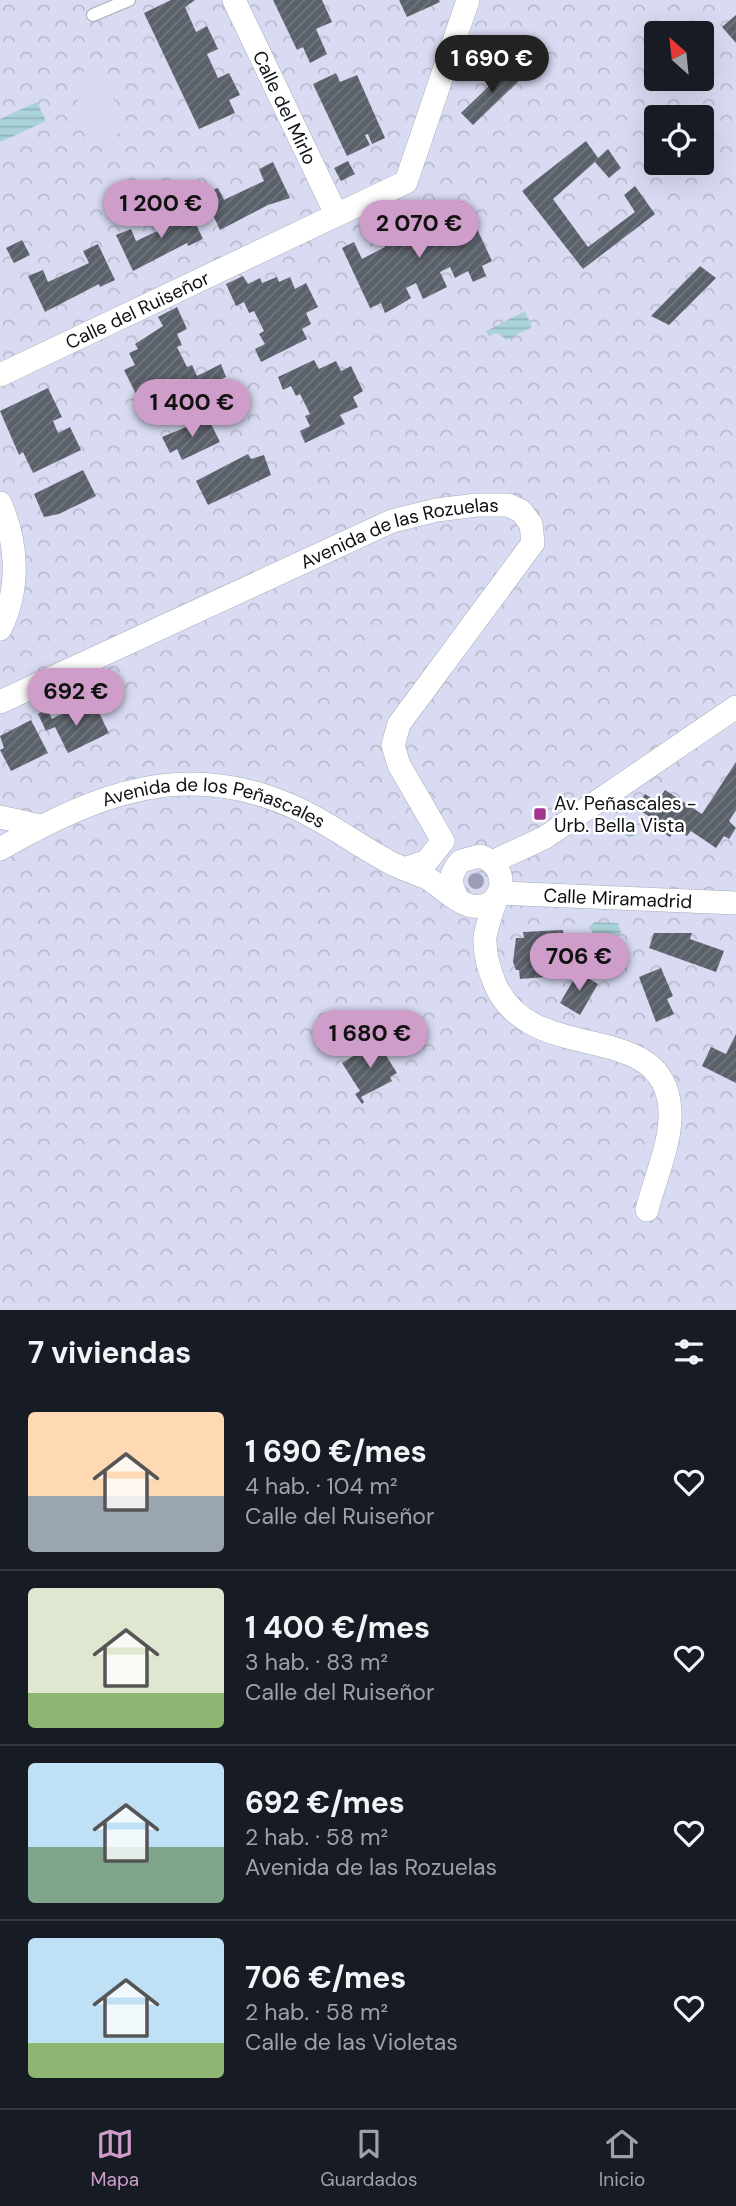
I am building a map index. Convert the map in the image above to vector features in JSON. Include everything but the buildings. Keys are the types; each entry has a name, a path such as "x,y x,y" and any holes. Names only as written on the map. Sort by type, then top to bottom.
{"street":[{"name":"Calle del Mirlo","path":"234,0 336,214"},
{"name":"Calle del Ruiseñor","path":"0,375 406,182 468,0"},
{"path":"0,503 14,552 14,590 0,629"},
{"name":"Avenida de las Rozuelas","path":"0,702 392,521 464,507 508,505 521,511 531,524 533,542 399,724 393,745 399,765 456,867"},
{"path":"464,902 486,905 497,883 544,838 736,707"},
{"name":"Avenida de los Peñascales","path":"0,849 40,826 94,801 148,787 200,783 245,788 298,809 358,846 415,873 464,902"},
{"path":"0,817 40,826"},
{"path":"415,873 443,841"},
{"path":"415,873 456,867 473,856 497,883"},
{"path":"456,867 451,883 485,937"},
{"path":"497,883 485,937 487,964 510,1008 548,1033 623,1050 644,1061 661,1079 669,1098 671,1119 647,1210"},
{"name":"Calle Miramadrid","path":"497,883 736,903"}],"lane":[{"path":"93,15 129,0"}],"green space":[{"path":"0,0 736,0 736,1310 0,1310"},
{"path":"97,65 127,129 98,143 68,79"}],"shaded area":[{"path":"37,102 46,121 0,142 0,119"},
{"path":"525,311 532,327 507,340 497,333 489,336 486,331"},
{"path":"620,819 626,827 634,828 635,835 630,837 610,827 609,823"},
{"path":"595,922 618,923 621,932 617,935 595,936 589,927"}],"place":[{"name":"Av. Peñascales - Urb. Bella Vista","path":"540,814"}]}
